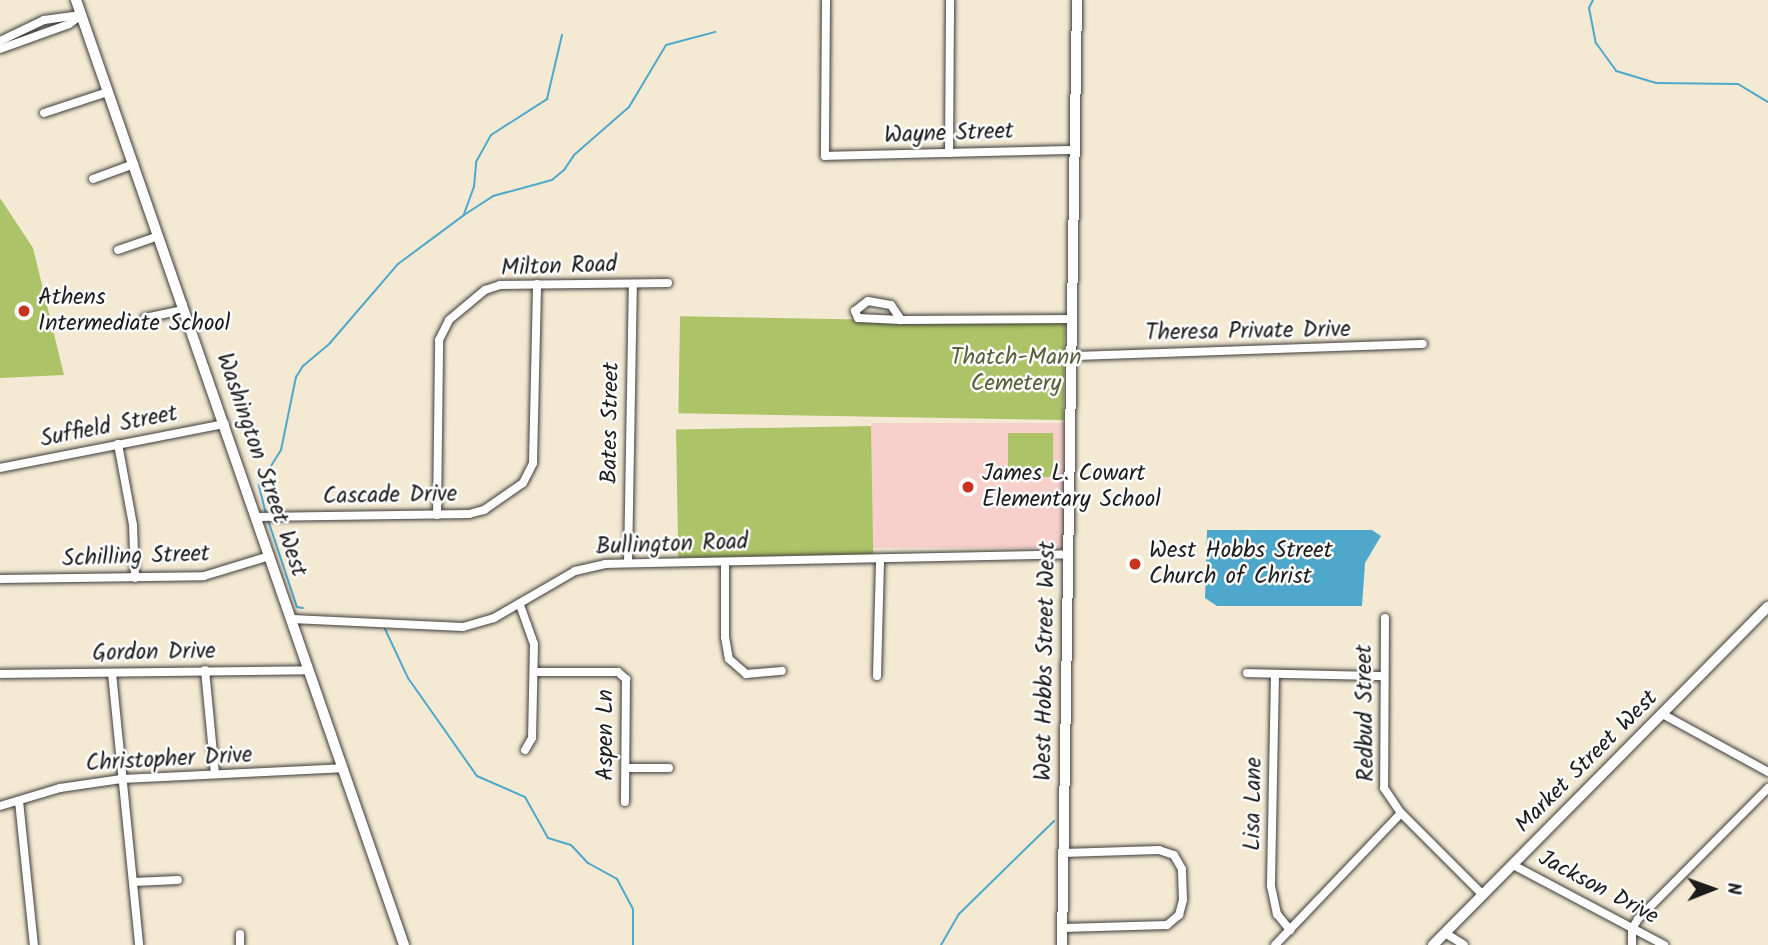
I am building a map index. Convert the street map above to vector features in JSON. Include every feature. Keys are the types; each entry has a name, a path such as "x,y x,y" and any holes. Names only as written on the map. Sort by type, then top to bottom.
{"street":[{"name":"Washington Street West","path":"76,0 404,945"},
{"name":"Wayne Street","path":"826,0 825,156 1075,150"},
{"path":"949,153 950,0"},
{"name":"West Hobbs Street West","path":"1062,945 1077,0"},
{"path":"0,41 44,20 81,15"},
{"path":"0,50 69,24 81,15"},
{"path":"44,113 108,92"},
{"path":"93,179 134,164"},
{"path":"118,250 159,236"},
{"name":"Milton Road","path":"437,514 440,332 485,290 537,284 668,283"},
{"name":"Cascade Drive","path":"257,517 437,514 484,510 523,484 531,471 537,284"},
{"name":"Bates Street","path":"628,563 633,284"},
{"path":"901,320 897,310 884,302 860,304 855,311 865,320 901,320 1073,319"},
{"path":"145,318 182,310 183,304"},
{"name":"Theresa Private Drive","path":"1073,355 1423,344"},
{"name":"Suffield Street","path":"0,468 225,424"},
{"path":"118,444 134,525 135,578"},
{"name":"Bullington Road","path":"292,619 370,620 448,628 479,623 520,605 575,571 628,563 1069,554"},
{"name":"Schilling Street","path":"0,579 219,574 270,556"},
{"path":"877,676 880,559"},
{"path":"725,562 725,637 729,659 747,674 782,671"},
{"path":"520,605 534,644 532,738 524,750"},
{"name":"Market Street West","path":"1433,945 1664,715 1768,607"},
{"name":"Redbud Street","path":"1385,618 1382,780 1401,813 1483,895"},
{"path":"205,670 215,773"},
{"name":"Gordon Drive","path":"0,674 309,670"},
{"name":"Aspen Ln","path":"534,672 627,674 625,802"},
{"path":"112,673 139,945"},
{"path":"1247,673 1383,676"},
{"name":"Lisa Lane","path":"1275,674 1271,886 1277,914 1290,930"},
{"path":"1664,715 1768,772"},
{"name":"Christopher Drive","path":"0,806 60,788 121,779 343,768"},
{"path":"626,768 669,768"},
{"path":"1632,945 1632,929 1768,788"},
{"path":"19,801 34,945"},
{"path":"1275,945 1401,813"},
{"path":"1063,853 1159,850 1174,855 1182,869 1183,900 1179,915 1167,925 1063,928"},
{"name":"Jackson Drive","path":"1513,866 1664,945"},
{"path":"133,882 178,880"},
{"path":"240,933 240,945"},
{"path":"1446,933 1464,945"}],"shaded area":[{"name":"James L. Cowart Elementary School","path":"871,423 1064,423 1064,548 871,548"}],"green space":[{"name":"Athens Intermediate School","path":"0,198 33,248 64,375 0,378"},
{"name":"Thatch-Mann Cemetery","path":"680,316 1065,323 1063,420 678,413"},
{"path":"871,426 873,554 678,557 676,429"},
{"path":"1008,433 1053,433 1053,477 1008,477"}],"water":[{"path":"1207,530 1372,530 1381,536 1365,563 1362,606 1217,606 1205,598"}],"waterway":[{"path":"1593,0 1589,8 1596,43 1616,71 1656,83 1738,84 1768,102"},
{"path":"266,514 259,485 281,450 296,377 303,366 330,343 398,264 493,196 552,180 564,170 574,155 629,107 666,45 715,32"},
{"path":"464,214 474,187 476,162 491,135 547,99 562,35"},
{"path":"268,520 297,607 303,608"},
{"path":"385,629 408,678 477,776 525,797 548,838 571,845 588,863 617,879 633,909 633,945"},
{"path":"941,945 959,914 1054,821"}],"place":[{"name":"Athens Intermediate School","path":"24,311"},
{"name":"James L. Cowart Elementary School","path":"968,487"},
{"name":"West Hobbs Street Church of Christ","path":"1135,564"}]}
